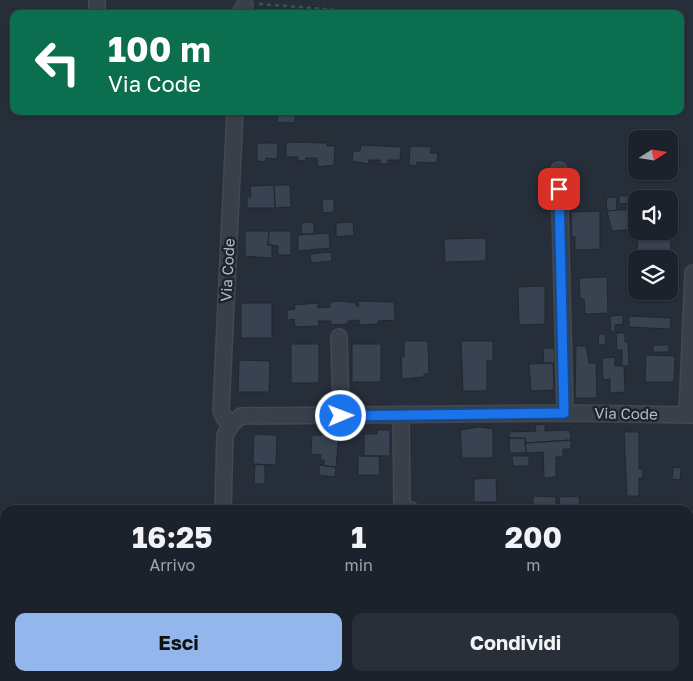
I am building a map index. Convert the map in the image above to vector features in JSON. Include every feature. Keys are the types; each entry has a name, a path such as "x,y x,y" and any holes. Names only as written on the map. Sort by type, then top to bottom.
{"street":[{"name":"Via Code","path":"235,115 221,411 225,419 232,424 241,416 564,413 690,415 693,273"},
{"path":"559,170 564,413"},
{"path":"339,337 341,416"},
{"path":"401,414 402,505"},
{"path":"224,505 225,436 232,424"}],"path":[{"path":"242,10 255,4 337,10"}],"building":[{"path":"278,115 295,115 295,123 277,122"},
{"path":"286,142 327,143 327,146 335,146 334,165 318,167 317,158 306,158 305,161 297,160 298,157 286,157"},
{"path":"257,143 278,143 277,159 266,158 266,162 257,161"},
{"path":"361,145 401,147 400,160 388,160 388,164 380,164 380,160 369,160 368,164 352,161 353,151 360,151"},
{"path":"410,146 431,147 430,153 438,153 437,163 417,162 417,166 409,165"},
{"path":"274,185 290,185 291,207 275,208"},
{"path":"274,185 275,208 247,208 247,197 251,197 250,186"},
{"path":"619,196 628,196 628,203 619,204"},
{"path":"616,197 617,210 607,211 606,198"},
{"path":"322,199 334,199 334,212 323,213"},
{"path":"628,209 628,230 612,231 607,211"},
{"path":"600,211 600,249 575,250 575,237 572,237 571,212"},
{"path":"314,222 314,234 302,234 301,223"},
{"path":"353,222 354,235 336,237 336,223"},
{"path":"245,231 269,231 268,245 272,245 272,258 245,256"},
{"path":"269,231 291,231 291,255 278,255 278,246 268,245"},
{"path":"329,233 330,248 298,251 298,235"},
{"path":"486,238 486,261 445,262 444,239"},
{"path":"638,240 671,240 670,250 637,250"},
{"path":"331,252 332,261 311,263 310,254"},
{"path":"607,277 608,313 585,314 584,299 580,299 579,278"},
{"path":"545,286 545,324 519,325 518,287"},
{"path":"358,301 394,302 395,320 378,321 378,324 359,325 359,320 348,321 348,324 331,325 331,321 318,321 319,326 295,327 294,319 287,320 287,310 295,309 294,305 318,303 318,308 330,307 330,302 356,303 356,306 359,306"},
{"path":"241,303 272,303 272,338 241,338"},
{"path":"623,315 623,324 615,325 615,332 611,332 610,316"},
{"path":"629,316 671,318 670,329 629,327"},
{"path":"616,333 625,333 625,342 628,342 629,366 622,366 622,350 617,350"},
{"path":"599,334 606,334 605,345 598,344"},
{"path":"404,341 428,341 429,374 424,374 424,377 402,379 401,357 404,357"},
{"path":"461,341 493,341 493,361 487,361 487,391 463,391"},
{"path":"291,344 319,344 319,383 291,383"},
{"path":"352,344 381,344 381,382 352,382"},
{"path":"653,345 669,345 669,352 653,352"},
{"path":"576,346 586,346 589,363 596,363 597,398 575,398"},
{"path":"543,348 554,348 555,363 544,363"},
{"path":"646,355 675,356 674,382 645,382"},
{"path":"615,357 615,366 624,366 625,392 610,393 610,379 603,380 602,358"},
{"path":"239,360 270,361 269,392 238,392"},
{"path":"553,363 554,390 531,391 529,364"},
{"path":"545,424 545,431 570,430 571,440 525,443 525,438 509,438 509,432 536,431 535,425"},
{"path":"479,427 493,429 493,458 462,458 460,430"},
{"path":"377,430 390,430 390,456 364,456 364,434 377,434"},
{"path":"624,432 639,432 639,469 643,469 643,478 639,478 639,496 627,496"},
{"path":"323,433 339,434 336,467 324,466 324,460 320,460 321,455 311,454 312,435 323,435"},
{"path":"254,434 277,435 276,465 253,464"},
{"path":"509,438 525,438 526,453 510,453"},
{"path":"571,440 571,449 563,449 563,457 556,457 556,477 544,478 543,452 526,453 525,443"},
{"path":"358,456 379,456 380,475 358,475"},
{"path":"512,456 529,456 529,466 513,466"},
{"path":"255,464 265,465 265,484 254,484"},
{"path":"319,465 336,467 335,477 319,475"},
{"path":"673,467 681,468 680,480 672,479"},
{"path":"496,478 497,502 474,502 474,479"},
{"path":"533,496 556,497 556,505 533,505"},
{"path":"579,496 580,505 560,505 559,497"}],"route":[{"path":"341,416 564,413 559,189"}]}
